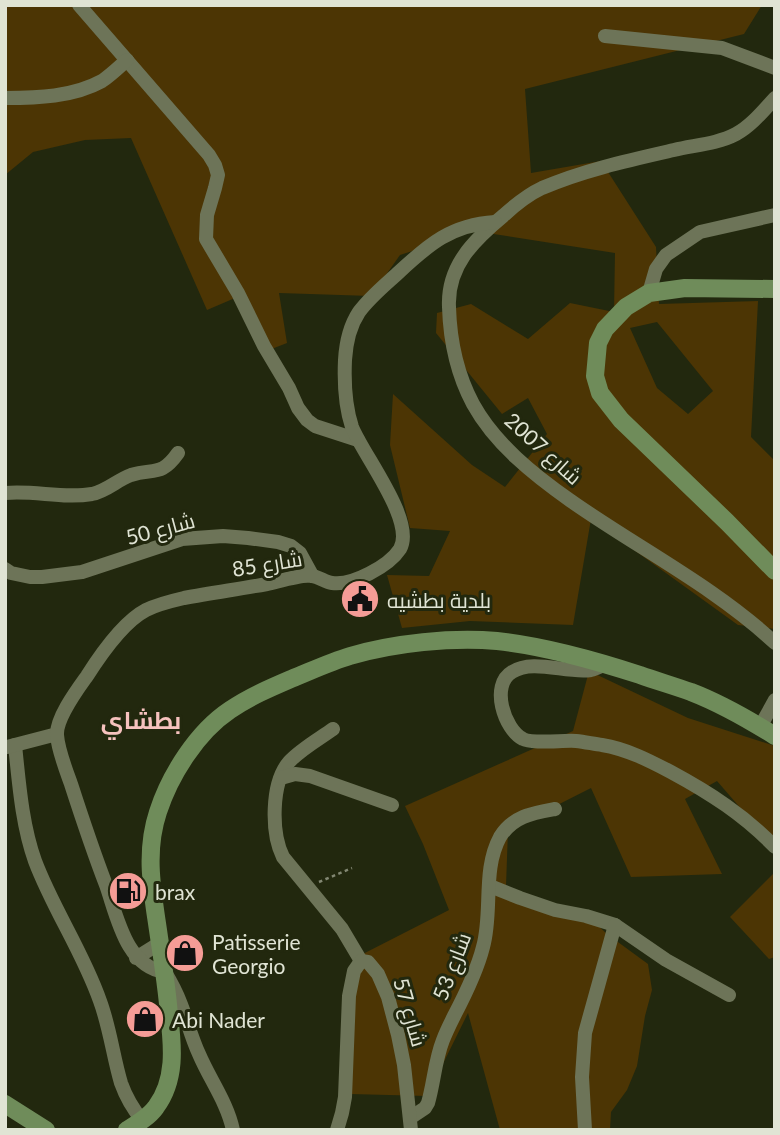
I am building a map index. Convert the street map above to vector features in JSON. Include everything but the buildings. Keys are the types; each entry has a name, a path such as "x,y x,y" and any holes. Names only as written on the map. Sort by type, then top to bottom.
{"main road":[{"path":"775,289 685,288 649,293 626,307 605,329 598,343 595,376 600,393 621,420 775,571"},
{"path":"134,1125 156,1107 172,1065 173,1048 165,972 150,875 153,828 159,809 184,759 219,718 237,705 260,692 348,657 429,643 496,641 535,647 606,664 692,692 767,731"},
{"path":"5,1104 46,1130"}],"street":[{"path":"79,5 215,165 218,175 207,215 206,239 238,293 298,408 315,426 358,440"},
{"path":"605,36 722,48 775,68"},
{"path":"5,98 43,97 79,90 100,82 127,60"},
{"name":"شارع 2007","path":"775,99 747,127 724,140 621,162 541,188 495,222 467,249 457,267 448,296 449,324 458,369 474,405 500,440 547,483 605,525 738,612 775,643"},
{"path":"649,293 656,269 666,254 700,232 775,215"},
{"name":"شارع 85","path":"57,734 69,702 91,669 121,631 147,610 195,596 312,575 331,583 340,583 372,572 396,554 402,545 399,515 351,423 344,373 346,342 358,313 421,251 452,231 495,222"},
{"path":"5,493 18,491 63,495 92,494 128,477 160,470 172,462 178,453"},
{"name":"شارع 50","path":"5,569 30,577 82,572 182,539 222,537 248,538 291,546 300,553 312,575"},
{"path":"606,664 590,670 528,667 509,673 500,685 500,700 514,733 526,741 576,741 613,747 651,762 704,790 732,809 775,847"},
{"path":"767,731 775,700"},
{"path":"281,778 289,762 333,729"},
{"path":"134,1125 132,1107 121,1083 113,1041 99,997 30,848 10,746 57,734 65,768 125,936 136,958 149,968 165,972 181,1002 194,1044 228,1111 233,1130"},
{"path":"281,778 295,774 310,776 392,805"},
{"name":"شارع 57","path":"281,778 274,816 278,847 294,872 342,929 360,961 368,962 378,974 388,997 402,1055 410,1124"},
{"name":"شارع 53","path":"410,1124 428,1103 443,1040 482,951 487,933 491,869 501,837 508,827 528,814 555,809"},
{"path":"490,886 555,910 615,925 666,960 729,995"},
{"path":"585,1130 582,1077 585,1033 615,925"},
{"path":"136,958 160,943"},
{"path":"337,1130 345,1097 349,996 354,971 360,961"}],"path":[{"path":"312,892 320,881 352,868"}],"shaded area":[{"path":"5,5 762,5 744,34 525,89 531,173 601,161 656,247 659,304 758,301 751,437 775,461 775,629 738,625 591,519 573,625 470,621 402,628 387,575 429,576 450,531 410,528 390,445 393,394 472,465 505,487 547,434 528,398 502,414 436,333 437,313 471,304 528,339 570,303 614,312 615,253 474,231 400,255 371,296 279,293 287,343 269,350 242,295 207,310 131,138 85,140 33,152 5,175","holes":["657,322 713,391 688,414 657,388 630,328"]},
{"path":"589,671 688,718 775,746 775,848 717,781 685,799 722,874 631,877 591,788 508,830 506,886 591,919 648,964 652,990 637,1066 627,1090 611,1112 610,1130 500,1130 468,1013 427,1096 350,1094 355,958 449,910 405,806 573,731"},
{"path":"775,872 775,957 769,959 730,917"}],"place":[{"name":"بلدية بطشيه","path":"360,599"},
{"name":"brax","path":"128,891"},
{"name":"Patisserie Georgio","path":"185,953"},
{"name":"Abi Nader","path":"145,1019"}],"district":[{"name":"بطشاي","path":"141,719"}]}
